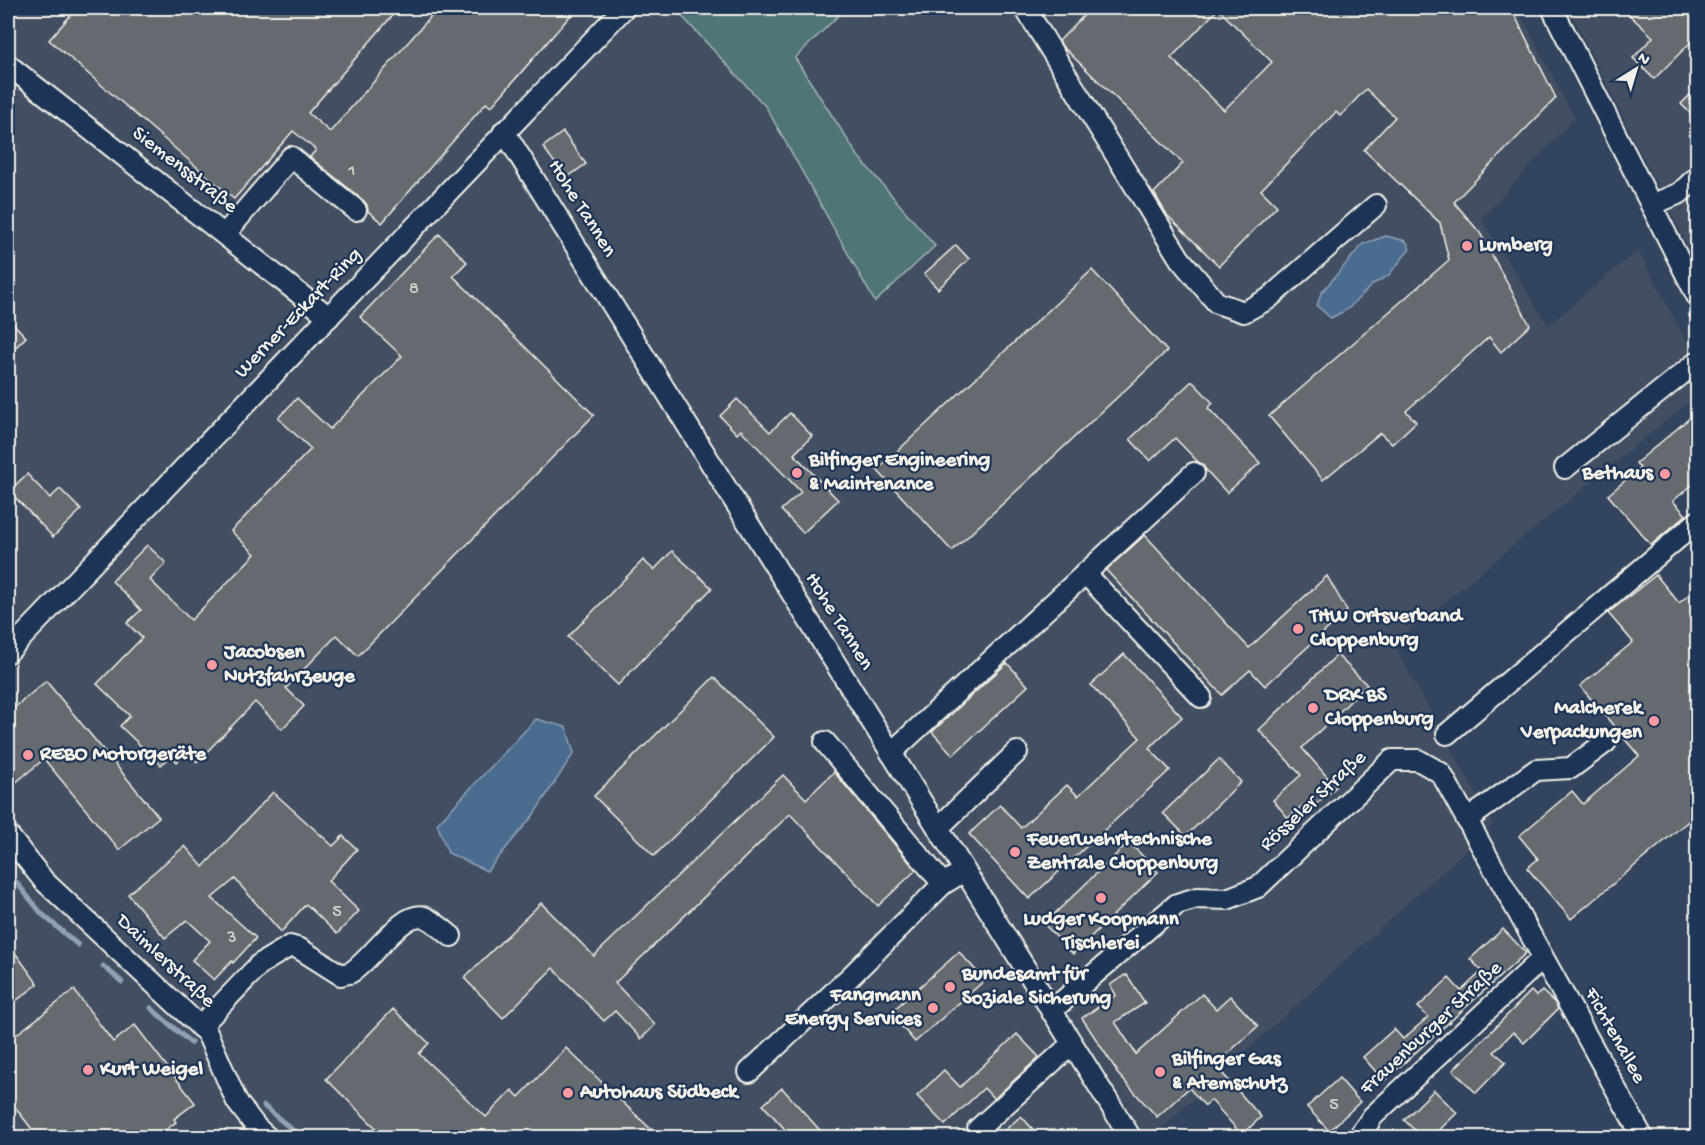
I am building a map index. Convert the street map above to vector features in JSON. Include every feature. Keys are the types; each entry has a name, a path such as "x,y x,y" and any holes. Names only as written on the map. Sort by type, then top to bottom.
{"street":[{"name":"Werner-Eckart-Ring","path":"8,652 624,8"},
{"path":"1025,8 1180,259 1217,303 1244,312 1268,299 1376,204"},
{"path":"1552,8 1698,298"},
{"name":"Siemensstraße","path":"8,65 329,317"},
{"name":"Hohe Tannen","path":"504,131 1131,1137"},
{"path":"225,234 291,157 356,210"},
{"path":"1651,205 1680,193 1698,176"},
{"path":"1565,468 1698,361"},
{"path":"891,753 1194,473"},
{"path":"1447,734 1698,521"},
{"path":"1085,573 1201,696"},
{"path":"825,742 943,884"},
{"path":"1467,820 1536,770 1571,768 1606,742"},
{"path":"938,828 1017,752"},
{"name":"Rösseler Straße","path":"1052,1011 1177,904 1197,898 1227,899 1258,887 1392,760 1418,760 1441,773 1543,958"},
{"name":"Daimlerstraße","path":"8,835 44,881 207,1033 237,1102 257,1134"},
{"path":"749,1072 851,976 943,884 964,871"},
{"path":"200,1027 260,964 290,946 300,949 341,975 350,973 413,916 425,917 451,936"},
{"name":"Frauenburger Straße","path":"1358,1137 1373,1116 1543,958"},
{"name":"Fichtenallee","path":"1543,958 1643,1137"},
{"path":"978,1129 1072,1044"}],"shaded area":[{"path":"8,8 1517,8 1574,118 1481,219 1548,326 1638,250 1697,362 1697,395 1393,644 1493,825 1152,1137 21,1137 8,1119"},
{"path":"1569,8 1697,8 1697,267 1696,263"}],"green space":[{"path":"685,8 846,8 795,58 858,156 935,246 875,302 766,107 679,13"}],"water":[{"path":"1386,236 1406,241 1410,249 1388,276 1373,284 1348,309 1331,318 1317,306 1321,293 1363,244"},
{"path":"536,719 566,727 574,753 532,817 487,871 448,853 437,824"}],"building":[{"path":"77,8 399,8 308,113 330,132 438,8 577,8 491,107 486,103 382,223 368,211 364,201 310,157 316,150 293,131 234,199 49,40"},
{"name":"Lumberg","path":"1091,8 1511,8 1556,98 1454,202 1480,233 1530,325 1501,352 1489,337 1406,411 1416,422 1392,444 1380,433 1323,480 1269,416 1449,260 1440,223 1364,150 1395,117 1366,89 1340,116 1336,112 1261,190 1277,206 1219,266 1167,215 1154,193 1183,163 1059,41","holes":["1218,9 1272,62 1224,110 1171,58"]},
{"path":"1622,8 1698,8 1698,35 1654,79 1633,58 1653,37"},
{"path":"1698,87 1698,121 1681,104"},
{"path":"563,132 586,164 566,178 543,147"},
{"path":"439,234 467,262 453,276 594,415 358,656 337,635 286,688 304,706 282,729 255,702 197,762 187,752 177,762 171,755 161,765 120,726 130,716 97,684 142,638 127,623 141,610 112,581 147,545 166,563 150,580 191,620 255,554 231,531 311,449 278,418 297,398 330,429 402,356 360,317"},
{"path":"956,245 969,259 938,289 924,274"},
{"path":"1092,270 1167,351 952,551 877,470"},
{"path":"8,318 26,337 8,355"},
{"path":"1192,381 1213,403 1208,408 1260,463 1227,493 1175,438 1150,461 1130,439"},
{"name":"Bilfinger Engineering & Maintenance","path":"737,399 770,432 790,413 812,436 794,454 838,500 803,533 781,510 801,492 741,430 737,434 720,416"},
{"name":"Bethaus","path":"1698,411 1698,480 1673,501 1686,515 1651,545 1608,495 1640,468 1636,463"},
{"path":"27,474 50,498 60,489 81,510 53,537 9,491"},
{"path":"1145,535 1249,648 1327,576 1347,611 1265,686 1250,670 1222,695 1106,570"},
{"path":"672,551 712,588 618,685 568,637 643,560 654,570"},
{"name":"Malcherek Verpackungen","path":"1656,575 1679,603 1698,587 1698,813 1571,919 1527,868 1538,859 1519,836 1572,791 1583,804 1639,756 1580,686 1633,642 1608,613"},
{"path":"1124,654 1182,717 1149,748 1170,770 1029,899 969,834 1000,805 1021,828 1067,785 1078,796 1140,738 1091,685"},
{"name":"DRK BS Cloppenburg","path":"1337,655 1367,685 1302,748 1336,787 1308,811 1303,805 1288,818 1273,800 1301,775 1259,730"},
{"path":"1007,663 1028,686 953,755 932,732"},
{"path":"714,677 774,737 654,856 594,796"},
{"path":"46,681 159,817 119,850 44,759 8,789 8,713"},
{"path":"1219,759 1241,782 1186,836 1163,813"},
{"path":"834,772 916,870 878,906 790,814 615,983 655,1025 641,1039 615,1011 604,1021 553,968 503,1018 464,978 541,903 594,956 783,775 806,799"},
{"path":"273,792 333,846 343,836 357,849 328,881 359,911 337,934 306,904 281,932 235,879 212,898 256,938 214,980 192,960 210,941 187,920 165,938 128,894 185,846 203,867"},
{"name":"Ludger Koopmann Tischlerei","path":"1129,842 1158,872 1073,954 1044,924"},
{"path":"1503,929 1526,953 1384,1081 1363,1057 1394,1029 1403,1039 1428,1017 1418,1007 1449,978 1461,991 1482,971 1470,959"},
{"path":"8,943 38,984 8,1007"},
{"path":"959,952 985,980 915,1042 890,1013"},
{"path":"1125,975 1145,1003 1115,1022 1136,1054 1202,994 1216,1009 1230,996 1258,1026 1215,1065 1261,1117 1242,1135 1211,1100 1205,1106 1189,1088 1157,1117 1116,1072 1082,1018 1116,995 1110,985"},
{"name":"Kurt Weigel","path":"74,990 113,1042 135,1025 195,1103 174,1119 176,1122 156,1137 38,1137 8,1098 8,1041"},
{"path":"1531,991 1536,996 1542,991 1558,1009 1524,1043 1513,1032 1494,1052 1506,1062 1476,1093 1453,1070"},
{"path":"393,1009 429,1043 419,1054 486,1117 512,1090 519,1097 566,1048 659,1137 371,1137 378,1130 326,1079"},
{"path":"1017,1034 1039,1057 994,1099 984,1088 945,1125 917,1096 944,1070 960,1087"},
{"path":"1339,1078 1360,1102 1329,1131 1307,1107"},
{"path":"782,1088 826,1137 792,1137 763,1105"},
{"path":"1434,1090 1457,1113 1432,1137 1422,1137 1404,1120"},
{"path":"1021,1116 1040,1137 997,1137"}],"waterway":[{"path":"8,872 42,914 78,945"},
{"path":"103,966 122,982"},
{"path":"151,1008 191,1043"},
{"path":"264,1106 302,1138"}],"place":[{"name":"Lumberg","path":"1467,246"},
{"name":"Bilfinger Engineering & Maintenance","path":"797,473"},
{"name":"Bethaus","path":"1665,474"},
{"name":"THW Ortsverband Cloppenburg","path":"1298,629"},
{"name":"Jacobsen Nutzfahrzeuge","path":"212,665"},
{"name":"DRK BS Cloppenburg","path":"1313,708"},
{"name":"Malcherek Verpackungen","path":"1654,721"},
{"name":"REBO Motorgeräte","path":"28,755"},
{"name":"Feuerwehrtechnische Zentrale Cloppenburg","path":"1015,852"},
{"name":"Ludger Koopmann Tischlerei","path":"1101,898"},
{"name":"Bundesamt für Soziale Sicherung","path":"950,987"},
{"name":"Fangmann Energy Services","path":"933,1008"},
{"name":"Kurt Weigel","path":"88,1070"},
{"name":"Bilfinger Gas & Atemschutz","path":"1160,1072"},
{"name":"Autohaus Südbeck","path":"568,1093"}]}
